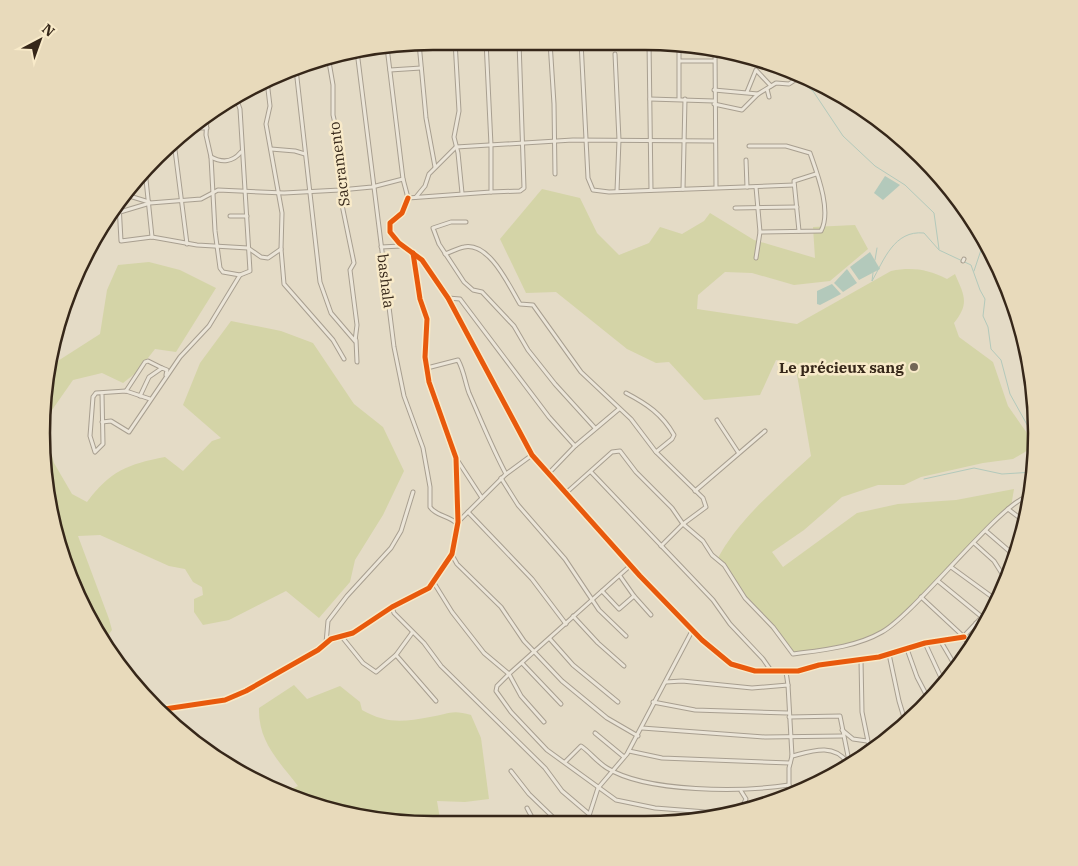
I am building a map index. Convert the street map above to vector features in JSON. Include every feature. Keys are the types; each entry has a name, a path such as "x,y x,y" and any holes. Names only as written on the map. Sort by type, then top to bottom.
{"street":[{"path":"456,50 459,111 454,137 462,193"},
{"path":"487,50 492,145 491,192"},
{"path":"408,198 523,190 524,142 519,50"},
{"path":"550,50 555,174"},
{"path":"581,50 588,178 591,188 600,192 794,185"},
{"path":"649,50 651,190"},
{"path":"420,51 428,135 435,167"},
{"path":"679,52 679,99"},
{"path":"388,53 403,179 408,198 402,213 391,221 390,232 402,246 422,260 448,298 532,455 692,631 731,664 744,669 786,672 861,660 926,643 963,636 980,618"},
{"path":"615,54 619,140 617,191"},
{"path":"714,56 716,187"},
{"name":"bashala","path":"358,57 372,187 399,376 404,396 423,448 430,487 430,506 435,513 450,517 458,523"},
{"path":"680,61 714,61"},
{"name":"Sacramento","path":"329,64 333,85 333,115 340,190 354,260 350,270 357,323 357,362"},
{"path":"390,70 421,68"},
{"path":"747,92 756,70 771,86"},
{"path":"296,75 316,254 323,293 331,313 356,340"},
{"path":"649,99 714,102 742,110 766,88 779,82 789,84 794,80"},
{"path":"268,87 270,106 266,120 279,192 283,239 281,249 285,285 333,340 344,359"},
{"path":"766,88 769,97"},
{"path":"714,90 758,94"},
{"path":"683,189 685,100"},
{"path":"207,124 206,135 211,157 214,192 215,231 221,270 231,275 240,275 250,271 238,103"},
{"path":"201,128 207,128"},
{"path":"416,197 435,167 456,147 554,140 715,141"},
{"path":"749,146 786,146 810,153 824,199 823,229 818,232 760,232"},
{"path":"270,149 305,154"},
{"path":"174,150 187,244"},
{"path":"211,157 222,161 228,160 237,157 241,152"},
{"path":"746,160 747,187"},
{"path":"799,231 794,185 796,179 816,174"},
{"path":"146,179 152,237"},
{"path":"121,212 150,203 206,198 214,192 243,190 279,192 340,190 372,187 403,179"},
{"path":"756,187 760,232 756,258"},
{"path":"132,197 150,203"},
{"path":"734,208 797,207"},
{"path":"120,213 121,242 152,237 187,244 248,248 264,258 272,257 281,249"},
{"path":"230,216 247,216"},
{"path":"466,222 452,222 433,228 445,254 466,284 473,290 482,292 514,326 528,350 555,384 595,428"},
{"path":"382,247 402,246"},
{"path":"445,254 464,246 480,250 489,256 520,304 532,305 581,372 631,419 656,452 695,491 706,505 661,546"},
{"path":"413,254 420,299 427,319 426,368 438,411 456,458 482,498"},
{"path":"102,422 111,421 129,432 189,346 209,326 240,275"},
{"path":"448,298 460,299 549,417 575,446"},
{"path":"426,368 458,360 494,454 506,474"},
{"path":"126,391 145,362 148,361 167,370 165,378"},
{"path":"140,396 149,377 162,368"},
{"path":"102,394 103,444 95,452 90,436 93,397 96,393 126,391 150,400"},
{"path":"626,393 650,406 666,422 674,435 672,439 656,452"},
{"path":"549,473 575,446 619,409"},
{"path":"717,420 738,452"},
{"path":"695,491 714,476 738,452 765,431"},
{"path":"566,493 612,452 620,451 636,472 672,508 683,524 703,541 712,555 724,565 745,598 772,627 793,654 846,646 880,634 922,597 1008,509 1023,499"},
{"path":"458,523 501,478 532,455"},
{"path":"167,709 234,697 326,644 331,639 342,637 364,626 392,607 419,595 434,583 452,554 458,523 456,458"},
{"path":"591,472 713,600 730,624 764,659 772,672"},
{"path":"501,478 518,504 565,559 599,610 626,636"},
{"path":"326,644 328,621 347,596 391,548 401,531 413,492"},
{"path":"1008,509 1019,517"},
{"path":"468,512 532,579 566,624"},
{"path":"986,531 1009,551"},
{"path":"974,543 994,561 1002,573"},
{"path":"452,554 457,564 501,608 534,651 562,681 607,718 638,736"},
{"path":"631,565 509,674 497,686 496,691 511,712 541,744 608,796 624,803 655,808 703,812"},
{"path":"951,567 992,596"},
{"path":"620,576 651,615"},
{"path":"938,581 982,616"},
{"path":"434,583 452,612 484,653 509,674 521,696 544,722"},
{"path":"602,591 619,609 634,596"},
{"path":"922,597 966,641"},
{"path":"392,607 394,613 424,643 454,680 547,770 558,787 585,816"},
{"path":"573,616 598,643 624,666"},
{"path":"588,816 598,788 624,758 638,736 653,702 666,682 692,631"},
{"path":"342,637 363,663 376,672 396,654 412,633"},
{"path":"550,639 573,665 618,702"},
{"path":"940,640 952,661"},
{"path":"926,643 941,676"},
{"path":"907,649 917,677 926,694"},
{"path":"396,654 436,701"},
{"path":"889,654 904,716"},
{"path":"861,660 862,712 868,744"},
{"path":"522,663 561,704"},
{"path":"786,672 792,756 789,788"},
{"path":"666,682 682,681 752,688 788,686"},
{"path":"653,702 695,710 839,716 848,757"},
{"path":"642,728 791,737 842,736"},
{"path":"842,730 852,740 867,741"},
{"path":"595,733 624,758"},
{"path":"565,762 581,746 612,770 644,782 666,786 740,790 789,785"},
{"path":"792,756 825,749 841,753 845,759"},
{"path":"629,751 662,758 790,763"},
{"path":"511,771 529,794 551,816"},
{"path":"740,790 746,798 744,803"},
{"path":"528,808 532,816"}],"green space":[{"path":"542,189 580,198 597,233 619,255 649,243 660,227 682,234 704,221 710,213 754,240 815,258 813,227 855,225 868,249 830,281 794,285 752,273 725,272 698,295 697,309 797,324 891,271 919,270 947,279 955,274 964,299 962,310 954,323 959,337 993,362 1008,406 1028,434 1027,450 1013,459 983,463 921,477 904,485 878,485 842,497 804,530 772,552 783,567 857,513 898,504 956,500 1014,489 1011,507 934,585 885,629 864,640 793,654 742,595 722,563 717,560 747,517 811,456 795,363 776,360 760,395 704,400 669,362 656,363 627,349 556,292 526,293 500,239"},
{"path":"149,262 180,270 216,288 176,352 155,349 137,372 123,383 102,373 73,380 52,410 51,415 56,362 100,334 107,290 118,265"},
{"path":"231,321 281,331 313,343 354,404 383,427 404,471 383,515 355,560 350,582 319,618 286,591 229,620 203,625 194,612 194,599 203,595 202,587 193,582 185,569 169,566 100,535 78,536 112,630 108,635 101,624 89,602 70,556 57,508 51,452 54,463 72,494 87,502 95,491 112,476 130,466 165,457 183,471 212,441 221,438 183,405 200,363"},
{"path":"294,685 307,699 340,686 360,702 362,710 387,720 412,720 454,712 471,715 481,738 489,799 465,802 437,801 440,816 408,815 358,809 291,789 298,786 266,741 262,731 259,708"}],"shaded area":[{"path":"885,176 900,185 883,200 874,193"},
{"path":"870,252 880,269 859,280 850,267"},
{"path":"847,269 857,283 843,292 834,283"},
{"path":"832,284 841,294 820,305 817,304 817,291"}],"waterway":[{"path":"804,85 813,91 843,136 875,166 905,185 934,213 939,249"},
{"path":"873,273 872,281 891,248 905,236 914,233 924,233 939,250 971,265 985,299 983,316 988,327 991,349 1001,360 1010,394 1028,426"},
{"path":"875,260 877,248"},
{"path":"974,271 981,250"},
{"path":"924,479 974,468 1002,474 1026,473"}],"cycle path":[{"path":"408,198 402,213 390,223 390,232 399,243 422,260 448,298 532,455 640,576 702,640 731,664 755,671 798,671 819,665 879,657 925,643 964,637"},
{"path":"167,709 225,700 246,691 318,650 331,639 353,633 392,607 429,588 452,554 458,522 456,458 429,382 425,357 427,319 420,299 413,253"}],"place":[{"name":"Le précieux sang","path":"914,367"}]}
